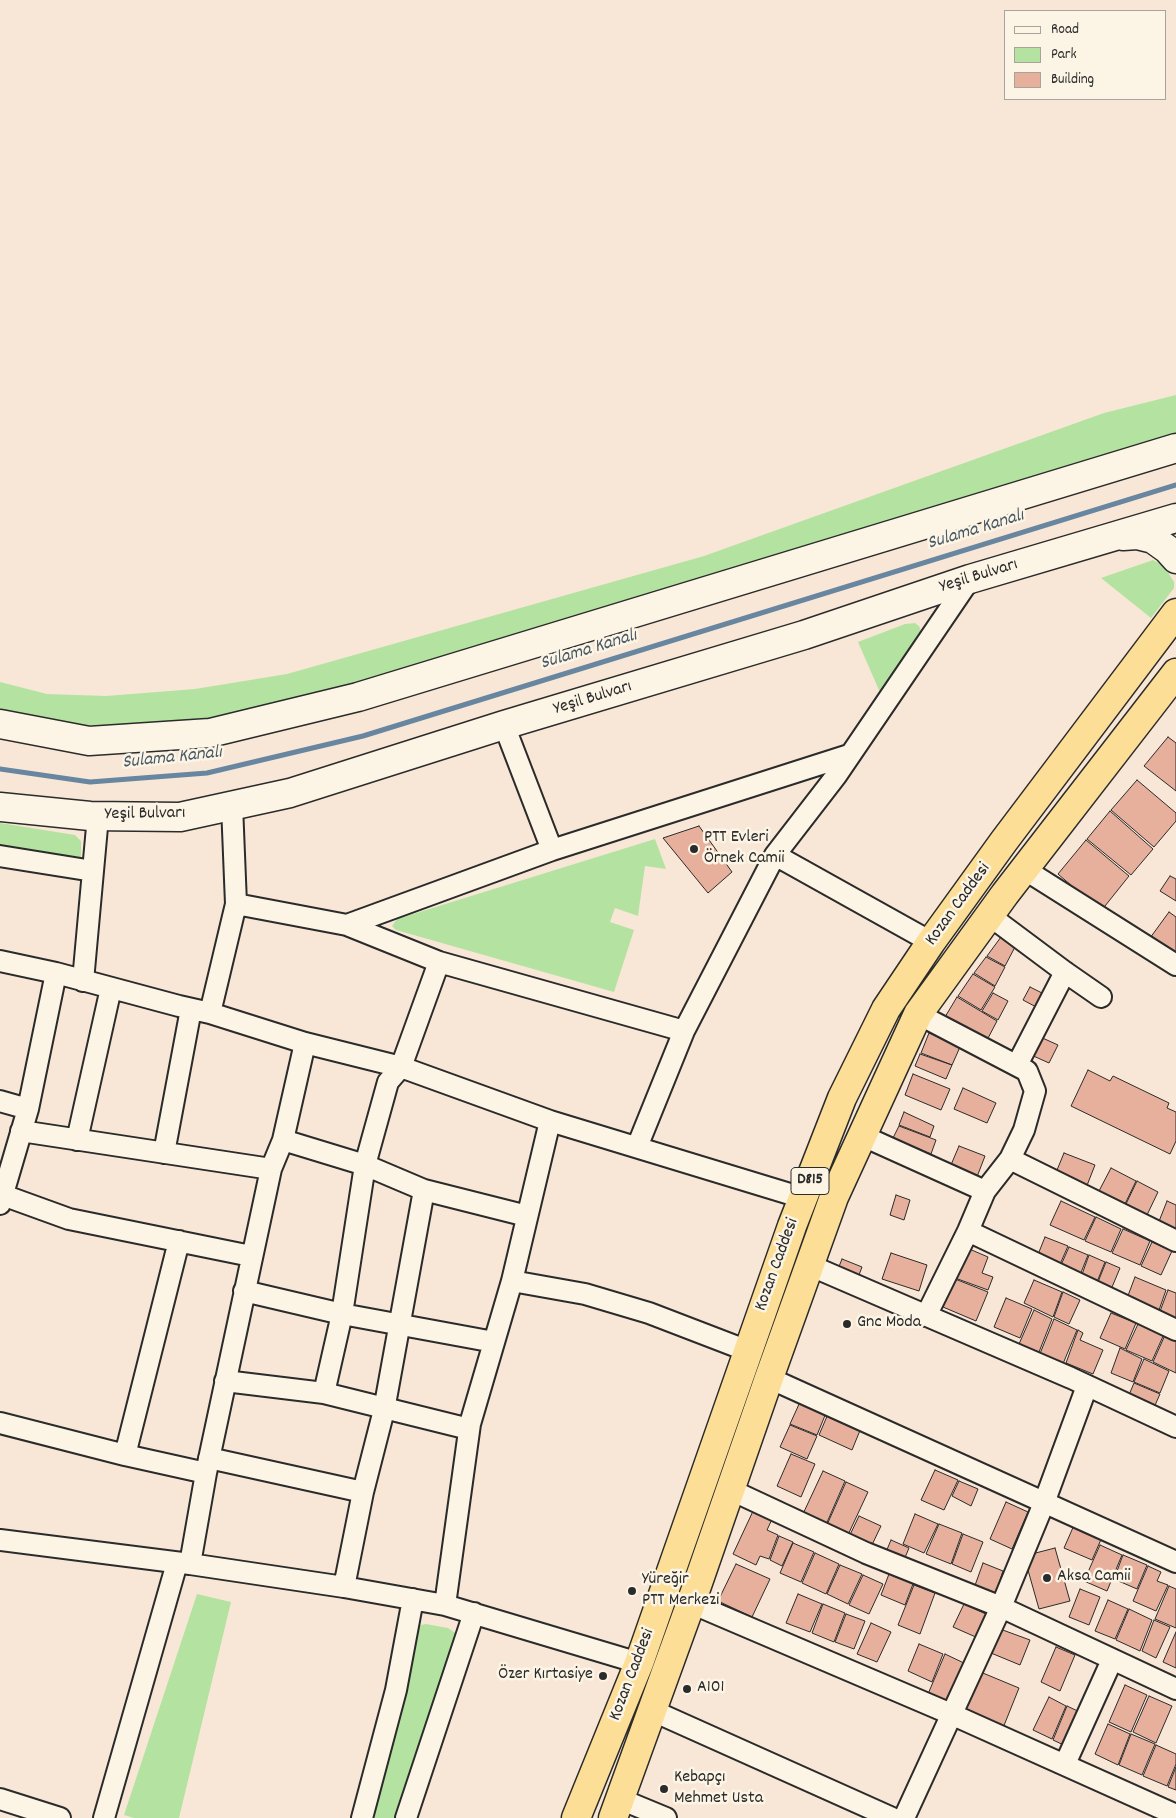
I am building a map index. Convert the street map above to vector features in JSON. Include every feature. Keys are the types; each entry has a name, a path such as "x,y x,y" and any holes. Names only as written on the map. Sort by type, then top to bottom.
{"highway":[{"name":"Kozan Caddesi","path":"576,1818 639,1664 792,1226 842,1098 886,1009 931,942 1004,841 1176,613"},
{"name":"Kozan Caddesi","path":"616,1809 692,1603 834,1196 918,1014 1024,869 1176,674"}],"main road":[{"path":"0,724 89,742 210,733 358,697 1176,448"},
{"name":"Yeşil Bulvarı","path":"0,807 98,816 180,816 290,793 504,725 804,635 970,579 1176,518"},
{"path":"1114,537 1138,535 1153,539 1167,549 1176,559"}],"street":[{"path":"637,1147 684,1031 775,855 849,755 970,579"},
{"path":"504,725 552,850"},
{"path":"347,925 552,850 849,755"},
{"path":"164,1153 201,1011 236,904 232,806"},
{"path":"83,980 98,816"},
{"path":"775,855 931,942"},
{"path":"0,856 93,871"},
{"path":"1024,869 1176,965"},
{"path":"236,904 347,925 439,962 684,1031"},
{"path":"990,916 1065,972 1101,996"},
{"path":"0,961 56,973 201,1011 305,1043 401,1067 550,1121 803,1198"},
{"path":"324,1394 342,1314 365,1165 388,1082 401,1067 439,962"},
{"path":"1017,1065 1065,972"},
{"path":"56,973 28,1109 1,1198 69,1219 251,1256"},
{"path":"77,1140 111,988"},
{"path":"918,1014 1027,1071 1035,1091 1024,1130 1010,1159 985,1192 926,1316"},
{"path":"104,1818 183,1563 207,1466 271,1169 283,1140 305,1043"},
{"path":"0,1101 28,1109"},
{"path":"445,1605 469,1429 512,1281 550,1121"},
{"path":"21,1131 271,1169"},
{"path":"863,1136 985,1192"},
{"path":"283,1140 365,1165 424,1190 527,1216"},
{"path":"1010,1159 1176,1240"},
{"path":"344,1587 363,1492 384,1410 424,1190"},
{"path":"968,1231 1176,1330"},
{"path":"125,1455 179,1241"},
{"path":"809,1266 1087,1386 1176,1427"},
{"path":"512,1281 594,1297 649,1313 748,1351"},
{"path":"244,1291 342,1314 494,1342"},
{"path":"769,1378 1176,1562"},
{"path":"225,1381 324,1394 469,1429"},
{"path":"904,1818 1000,1607 1044,1503 1087,1386"},
{"path":"0,1423 125,1455 207,1466 363,1492"},
{"path":"731,1490 866,1553 1000,1607 1176,1689"},
{"path":"0,1540 183,1563 344,1587 445,1605 639,1664"},
{"path":"362,1818 396,1690 413,1599"},
{"path":"692,1603 951,1714 1176,1815"},
{"path":"406,1818 474,1613"},
{"path":"1065,1764 1112,1660"},
{"path":"651,1710 892,1818"},
{"path":"0,1799 60,1818"},
{"path":"616,1809 666,1818"}],"green space":[{"path":"1176,395 1176,440 344,691 219,720 168,725 85,725 0,712 0,682 47,694 106,696 195,689 287,674 704,556 1104,413"},
{"path":"1153,560 1164,566 1174,582 1174,588 1151,618 1101,578"},
{"path":"915,623 919,626 921,637 882,697 858,642 905,624"},
{"path":"0,823 75,835 81,841 81,869 0,852"},
{"path":"655,839 666,869 645,866 638,916 615,908 610,922 634,930 614,992 396,930 392,926 397,919"},
{"path":"197,1594 231,1602 179,1818 134,1818 124,1815"},
{"path":"426,1624 448,1628 457,1634 459,1639 396,1818 369,1818 416,1626"}],"building":[{"path":"1168,737 1176,743 1176,791 1144,766"},
{"path":"1137,780 1176,813 1176,821 1154,847 1111,810"},
{"path":"1110,811 1153,849 1131,875 1087,839"},
{"name":"PTT Evleri Örnek Camii","path":"699,826 732,872 708,893 663,838"},
{"path":"1086,840 1129,876 1101,911 1058,874"},
{"path":"1170,876 1176,879 1176,901 1160,891"},
{"path":"1169,912 1176,917 1176,955 1150,938"},
{"path":"1001,937 1015,947 1005,966 987,956"},
{"path":"986,957 1005,967 995,986 974,973"},
{"path":"973,974 995,987 981,1010 958,996"},
{"path":"1030,987 1048,996 1040,1009 1023,1000"},
{"path":"993,993 1008,1001 998,1020 982,1011"},
{"path":"957,997 997,1021 986,1042 945,1017"},
{"path":"929,1033 960,1047 952,1065 921,1053"},
{"path":"1038,1036 1058,1045 1049,1063 1029,1054"},
{"path":"920,1054 952,1065 946,1079 915,1066"},
{"path":"1088,1070 1110,1081 1113,1076 1169,1103 1167,1108 1176,1112 1176,1141 1170,1154 1071,1106"},
{"path":"913,1074 950,1089 941,1110 905,1095"},
{"path":"963,1088 996,1103 987,1123 954,1109"},
{"path":"904,1112 934,1126 930,1137 899,1125"},
{"path":"899,1126 936,1140 931,1154 893,1138"},
{"path":"959,1146 985,1156 975,1182 948,1172"},
{"path":"1064,1153 1095,1165 1086,1188 1055,1175"},
{"path":"1111,1168 1136,1181 1125,1204 1099,1191"},
{"path":"1137,1181 1158,1192 1147,1215 1126,1204"},
{"path":"896,1195 910,1200 904,1220 890,1215"},
{"path":"1061,1201 1095,1217 1084,1240 1050,1225"},
{"path":"1167,1201 1176,1205 1176,1237 1156,1229"},
{"path":"1096,1217 1121,1229 1111,1252 1085,1241"},
{"path":"1123,1229 1150,1241 1140,1265 1112,1253"},
{"path":"1045,1237 1068,1246 1057,1271 1035,1262"},
{"path":"1152,1242 1172,1251 1161,1275 1141,1266"},
{"path":"1069,1247 1088,1255 1078,1280 1058,1272"},
{"path":"967,1248 988,1257 982,1273 993,1277 988,1290 955,1278"},
{"path":"891,1253 927,1265 919,1291 882,1279"},
{"path":"1089,1255 1105,1262 1095,1287 1080,1280"},
{"path":"842,1259 862,1267 856,1283 836,1274"},
{"path":"1106,1262 1120,1268 1110,1292 1096,1287"},
{"path":"1135,1277 1166,1290 1158,1313 1126,1301"},
{"path":"955,1279 988,1292 976,1321 943,1307"},
{"path":"1034,1280 1062,1292 1053,1317 1024,1303"},
{"path":"1168,1290 1176,1293 1176,1321 1159,1314"},
{"path":"1063,1292 1080,1300 1069,1324 1054,1317"},
{"path":"1006,1298 1032,1309 1020,1338 994,1327"},
{"path":"1034,1310 1052,1319 1039,1352 1019,1344"},
{"path":"1111,1313 1136,1323 1125,1349 1100,1338"},
{"path":"1054,1319 1077,1330 1060,1371 1037,1361"},
{"path":"1138,1324 1164,1334 1152,1361 1126,1350"},
{"path":"1078,1330 1083,1333 1080,1340 1103,1350 1093,1374 1066,1363"},
{"path":"1165,1335 1176,1339 1176,1373 1153,1362"},
{"path":"1120,1348 1142,1359 1133,1382 1111,1373"},
{"path":"1144,1359 1169,1371 1160,1393 1134,1382"},
{"path":"1134,1383 1160,1394 1152,1412 1126,1402"},
{"path":"800,1402 826,1413 817,1435 790,1424"},
{"path":"828,1414 861,1428 852,1450 819,1435"},
{"path":"790,1425 817,1436 807,1459 780,1447"},
{"path":"791,1454 815,1464 801,1497 777,1486"},
{"path":"935,1470 958,1480 944,1510 921,1500"},
{"path":"823,1471 845,1481 825,1527 802,1516"},
{"path":"959,1481 978,1489 971,1506 952,1496"},
{"path":"846,1482 868,1492 847,1537 826,1527"},
{"path":"1006,1502 1028,1512 1012,1549 990,1539"},
{"path":"754,1509 773,1517 767,1530 778,1535 769,1559 760,1556 756,1565 733,1554"},
{"path":"915,1514 938,1524 924,1553 903,1544"},
{"path":"859,1516 881,1526 870,1549 848,1539"},
{"path":"1075,1523 1103,1535 1092,1560 1064,1548"},
{"path":"939,1524 962,1533 951,1564 926,1554"},
{"path":"963,1534 983,1542 971,1572 952,1564"},
{"path":"779,1536 793,1542 782,1566 770,1560"},
{"path":"891,1540 909,1548 904,1560 886,1552"},
{"path":"793,1543 814,1552 801,1582 780,1573"},
{"path":"1100,1545 1122,1555 1107,1591 1084,1581"},
{"name":"Aksa Camii","path":"1055,1548 1070,1601 1039,1609 1024,1556"},
{"path":"815,1553 839,1564 826,1594 802,1583"},
{"path":"1123,1555 1147,1565 1137,1589 1114,1579"},
{"path":"983,1563 1003,1571 994,1598 973,1591"},
{"path":"736,1564 770,1579 752,1617 718,1601"},
{"path":"840,1565 862,1574 848,1604 827,1594"},
{"path":"1148,1566 1161,1572 1157,1581 1168,1585 1156,1611 1133,1601"},
{"path":"889,1574 913,1584 905,1605 881,1595"},
{"path":"863,1575 883,1584 869,1614 849,1605"},
{"path":"914,1585 935,1593 920,1634 898,1625"},
{"path":"1169,1586 1176,1589 1176,1628 1155,1619"},
{"path":"1080,1589 1100,1597 1089,1625 1069,1617"},
{"path":"798,1594 822,1604 810,1632 786,1623"},
{"path":"1108,1600 1128,1609 1115,1639 1095,1631"},
{"path":"823,1604 845,1613 834,1642 812,1633"},
{"path":"964,1604 988,1615 978,1638 953,1627"},
{"path":"1129,1609 1152,1620 1140,1651 1116,1640"},
{"path":"846,1614 865,1621 854,1649 835,1642"},
{"path":"1154,1620 1170,1627 1156,1658 1142,1651"},
{"path":"871,1623 891,1632 877,1662 857,1654"},
{"path":"1000,1629 1030,1640 1020,1665 991,1653"},
{"path":"1176,1632 1176,1668 1163,1662"},
{"path":"919,1644 943,1654 932,1682 908,1671"},
{"path":"1056,1647 1075,1655 1060,1691 1041,1682"},
{"path":"945,1654 966,1664 950,1703 928,1694"},
{"path":"978,1671 1019,1688 1003,1728 962,1711"},
{"path":"1125,1685 1147,1695 1131,1732 1109,1722"},
{"path":"1149,1696 1172,1706 1156,1743 1133,1732"},
{"path":"1049,1697 1066,1706 1052,1739 1033,1730"},
{"path":"1067,1706 1084,1714 1068,1747 1053,1740"},
{"path":"1108,1724 1130,1734 1118,1765 1095,1754"},
{"path":"1131,1734 1155,1744 1142,1775 1119,1765"},
{"path":"1156,1745 1176,1754 1176,1764 1167,1786 1143,1776"},
{"path":"1176,1767 1176,1790 1168,1787"}],"waterway":[{"name":"Sulama Kanalı","path":"0,769 90,782 207,773 363,736 1176,485"}],"place":[{"name":"PTT Evleri Örnek Camii","path":"694,849"},
{"name":"Gnc Moda","path":"847,1324"},
{"name":"Aksa Camii","path":"1047,1578"},
{"name":"Yüreğir PTT Merkezi","path":"632,1591"},
{"name":"Özer Kırtasiye","path":"603,1676"},
{"name":"A101","path":"687,1689"},
{"name":"Kebapçı Mehmet Usta","path":"664,1789"}]}
